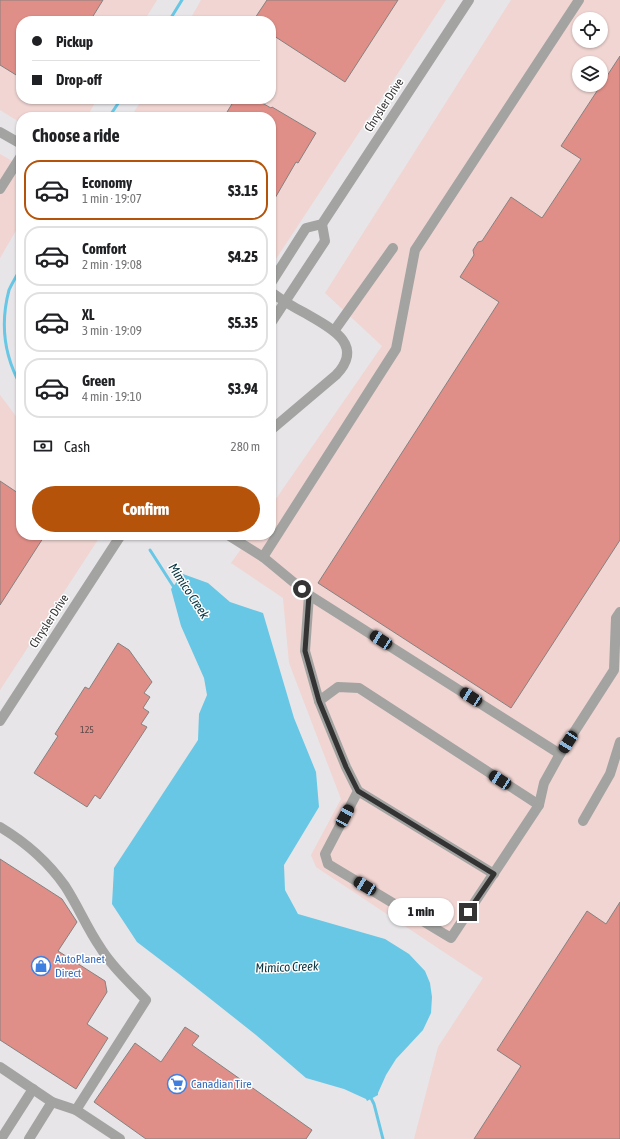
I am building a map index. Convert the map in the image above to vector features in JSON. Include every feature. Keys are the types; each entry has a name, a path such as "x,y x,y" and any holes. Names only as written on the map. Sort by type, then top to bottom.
{"street":[{"name":"Chrysler Drive","path":"322,224 469,0"},
{"path":"276,537 396,349 415,250 579,0"},
{"path":"0,132 16,141"},
{"path":"0,189 16,164"},
{"path":"276,275 306,228 322,224 325,241 276,315"},
{"path":"334,331 393,248"},
{"path":"276,296 334,331 338,334 346,346 345,365 336,375 276,426"},
{"name":"Chrysler Drive","path":"0,721 118,540"},
{"path":"236,540 263,557 309,595 560,754"},
{"path":"263,557 274,540"},
{"path":"309,595 305,651 319,701 346,767 358,791 494,874"},
{"path":"358,791 325,854 328,864 451,938 539,805 544,783 560,754 614,670 616,618 620,612"},
{"path":"319,701 338,687 359,688 539,805"},
{"path":"583,821 610,774 620,742"},
{"path":"0,827 12,834 46,862 65,887 100,948 121,974 146,1000 76,1110"},
{"path":"0,1066 52,1102 76,1110 120,1139"},
{"path":"1,1139 33,1089"},
{"path":"29,1139 52,1102"}],"shaded area":[{"path":"0,0 157,0 147,16 16,16 16,104 94,104 90,112 16,112 16,120 0,110"},
{"path":"201,0 446,0 276,259 276,112 134,112 139,104 276,104 276,16 192,16"},
{"path":"511,0 620,0 620,1139 414,1139 438,1047 483,978 316,867 311,855 341,799 289,663 283,598 231,563 247,540 276,540 276,499 382,346 325,293"},
{"path":"0,154 16,163 16,231 0,258"},
{"path":"0,395 16,416 16,540 98,540 0,690"}],"water":[{"path":"183,574 208,583 230,602 263,613 294,718 316,772 319,807 284,865 285,890 298,914 385,939 409,954 425,971 430,983 432,997 431,1013 423,1030 396,1059 386,1075 378,1095 367,1101 366,1099 344,1089 306,1078 256,1035 137,942 112,904 114,868 198,740 199,714 207,695 204,678 181,626 171,589"}],"building":[{"path":"0,0 103,0 93,16 16,16 16,75 0,65"},
{"path":"267,0 398,0 345,82 276,37 276,16 256,16"},
{"path":"620,56 620,540 511,708 318,583 499,302 460,277 474,255 473,250 478,242 482,241 511,197 542,218 581,159 561,146 596,92 608,92 608,74"},
{"path":"232,104 264,104 271,108 272,107 316,133 298,163 296,162 276,196 276,112 227,112"},
{"path":"0,481 16,492 16,540 42,540 0,605"},
{"path":"118,643 129,650 152,682 144,693 150,697 143,708 149,712 141,724 147,727 100,799 95,795 87,807 34,773 58,736 55,734 85,687 89,689"},
{"name":"AutoPlanet Direct","path":"0,859 62,899 77,922 58,951 105,981 107,992 87,1024 108,1038 76,1089 0,1040"},
{"path":"620,902 620,1139 474,1139 521,1066 497,1050 587,911 606,924"},
{"name":"Canadian Tire","path":"185,1027 199,1036 192,1045 312,1130 306,1139 146,1139 94,1102 135,1043 161,1062"}],"waterway":[{"name":"Mimico Creek","path":"172,16 182,0"},
{"name":"Mimico Creek","path":"112,112 118,104"},
{"name":"Mimico Creek","path":"16,277 9,290 6,303 4,327 7,351 16,377"},
{"name":"Mimico Creek","path":"150,550 175,589"},
{"name":"Mimico Creek","path":"370,1096 374,1104 383,1139"}],"place":[{"name":"AutoPlanet Direct","path":"41,966"},
{"name":"Canadian Tire","path":"177,1084"}],"route":[{"path":"302,589 309,595 305,651 319,701 346,767 358,791 494,874 468,912"}]}
